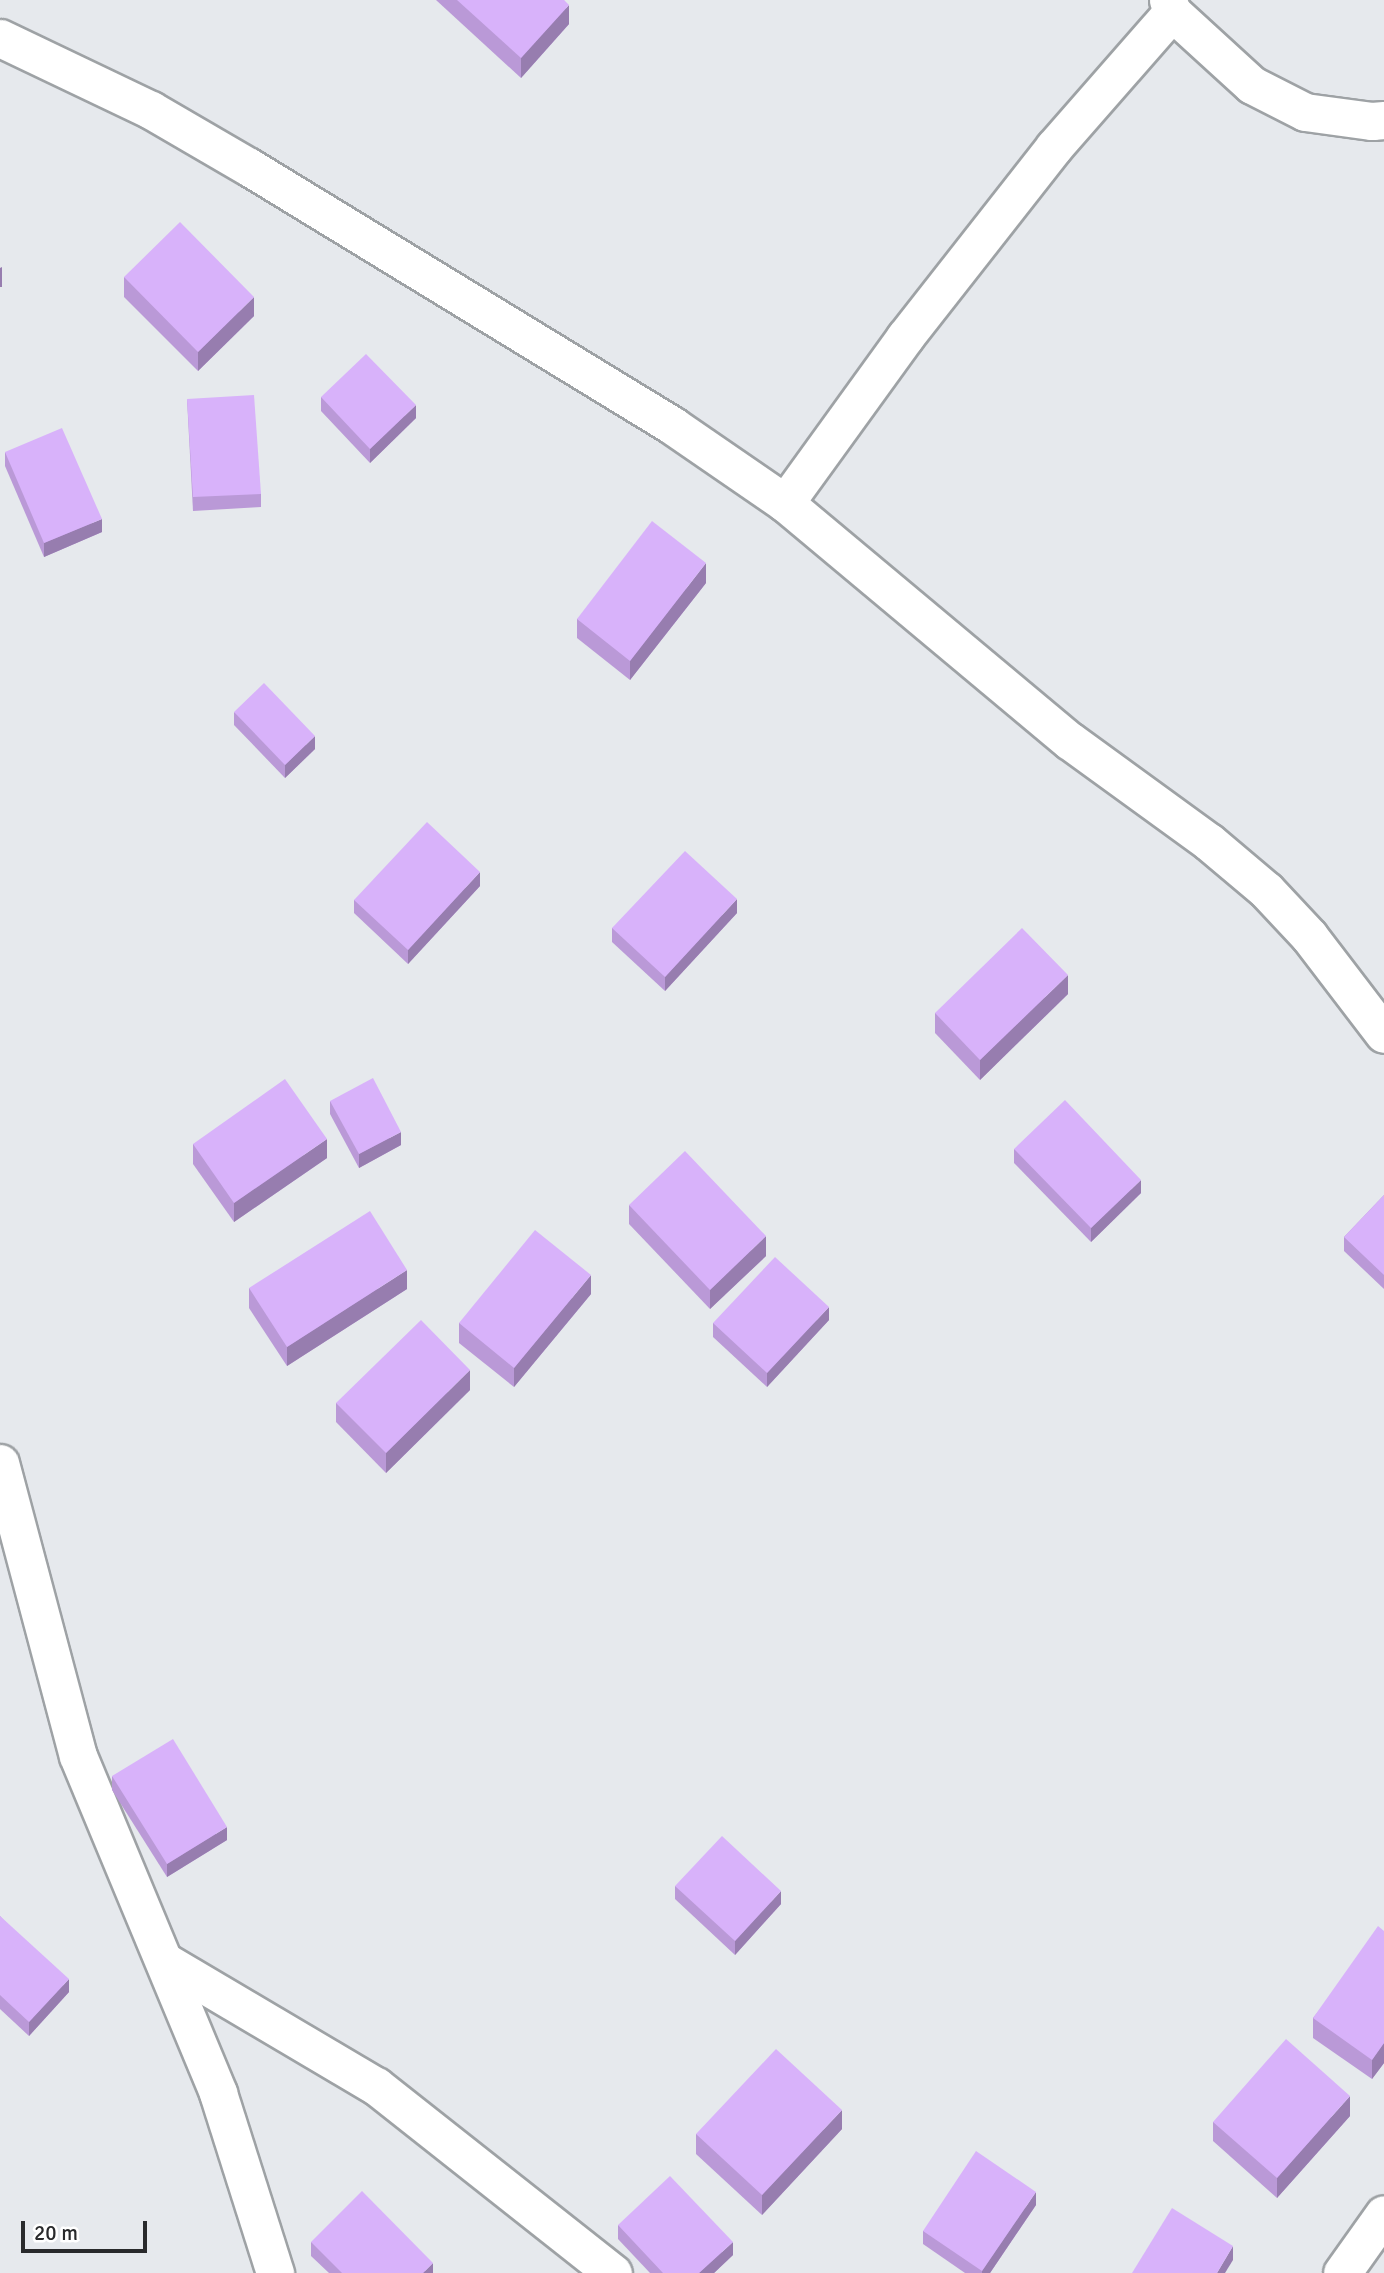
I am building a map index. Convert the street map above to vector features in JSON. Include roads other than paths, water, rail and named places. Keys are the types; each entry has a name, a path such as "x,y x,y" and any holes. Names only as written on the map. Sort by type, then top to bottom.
{"street":[{"path":"785,503 905,337 1054,147 1170,6 1252,85 1305,112 1372,121 1384,120"},
{"path":"0,38 151,110 238,161 673,426 785,503 1070,741 1209,842 1266,890 1309,936 1384,1034"},
{"path":"3,1489 78,1756 166,1962 218,2093 275,2273"},
{"path":"166,1962 376,2086 613,2273"},
{"path":"1342,2273 1384,2214"}]}
